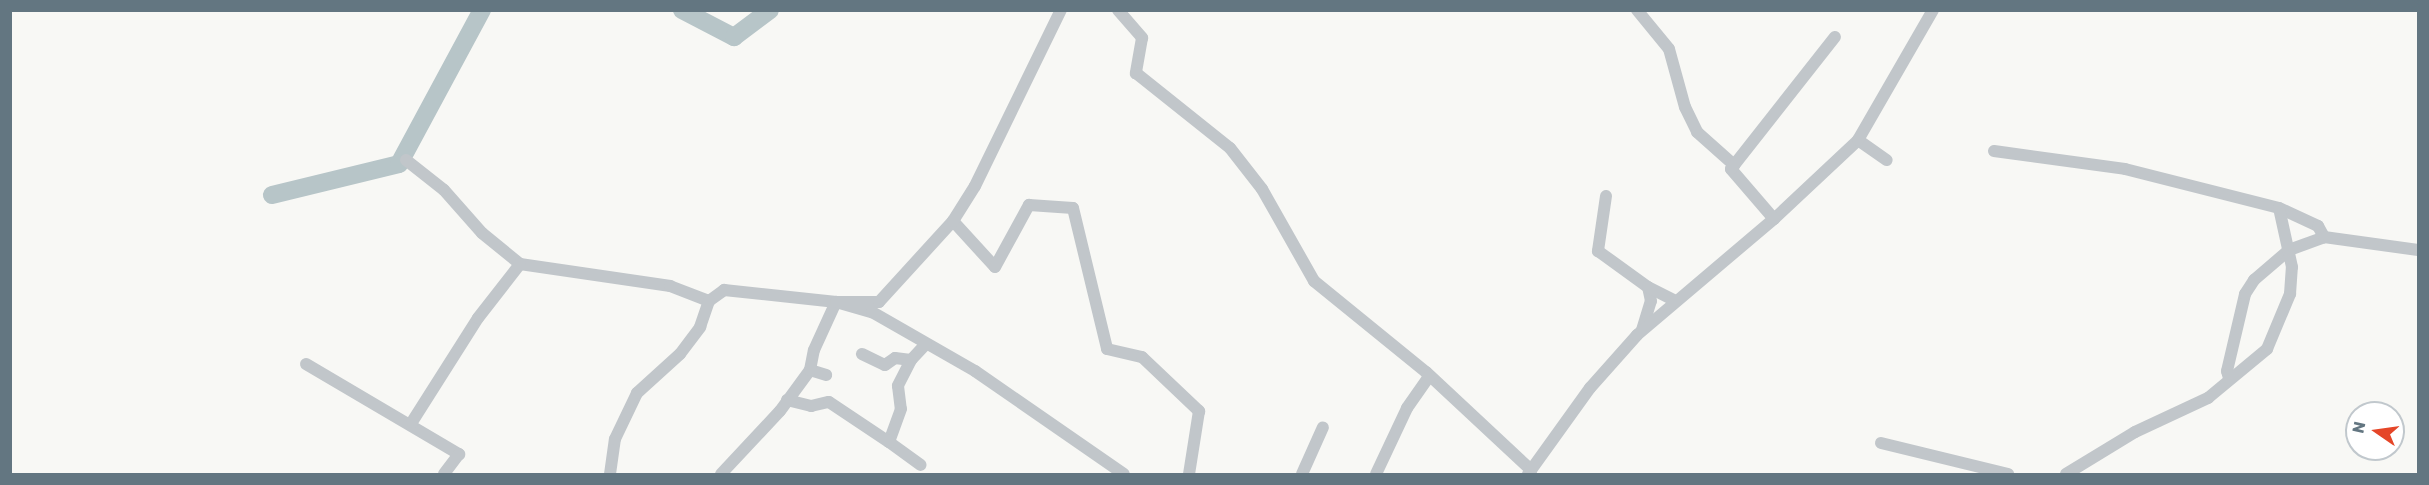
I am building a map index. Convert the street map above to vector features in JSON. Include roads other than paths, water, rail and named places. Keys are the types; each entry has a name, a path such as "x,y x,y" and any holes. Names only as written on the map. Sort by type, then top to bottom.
{"street":[{"path":"610,474 615,439 637,393 680,354 700,327 709,302 724,290 836,302 879,302 953,220 975,186 1061,10"},
{"path":"1118,10 1142,38 1136,73 1230,148 1262,189 1314,281 1429,376 1529,472 1590,388 1641,332 1674,300 1774,219 1858,140 1934,10"},
{"path":"1637,10 1669,50 1685,107 1697,132 1734,165"},
{"path":"1774,219 1731,169 1835,37"},
{"path":"1858,140 1887,160"},
{"path":"1994,151 2125,169 2279,208 2318,226 2324,237"},
{"path":"406,160 444,190 482,233 520,264 670,286 709,302"},
{"path":"1606,196 1598,251 1648,287 1674,300"},
{"path":"953,220 995,267 1029,205 1073,208 1107,349 1142,357 1199,411 1190,474"},
{"path":"2066,474 2135,432 2208,398 2229,378 2268,349 2290,294 2289,250 2279,208"},
{"path":"2229,378 2228,370 2245,294 2254,280 2289,250 2324,237 2418,250"},
{"path":"412,422 478,318 520,264"},
{"path":"1641,332 1651,301 1648,287"},
{"path":"836,302 872,312 975,371 1124,474"},
{"path":"721,474 787,400 810,370 814,350 836,302"},
{"path":"888,442 901,409 898,386 910,360 926,344"},
{"path":"862,354 885,365 895,358 910,360"},
{"path":"306,364 347,390 412,422 459,454 444,474"},
{"path":"810,370 826,375"},
{"path":"1376,474 1407,408 1429,376"},
{"path":"787,400 811,406 829,402 921,465"},
{"path":"1302,474 1323,427"},
{"path":"1881,443 2008,474"}],"waterway":[{"path":"272,195 399,164 482,10"},
{"path":"682,10 734,37 770,10"}]}
